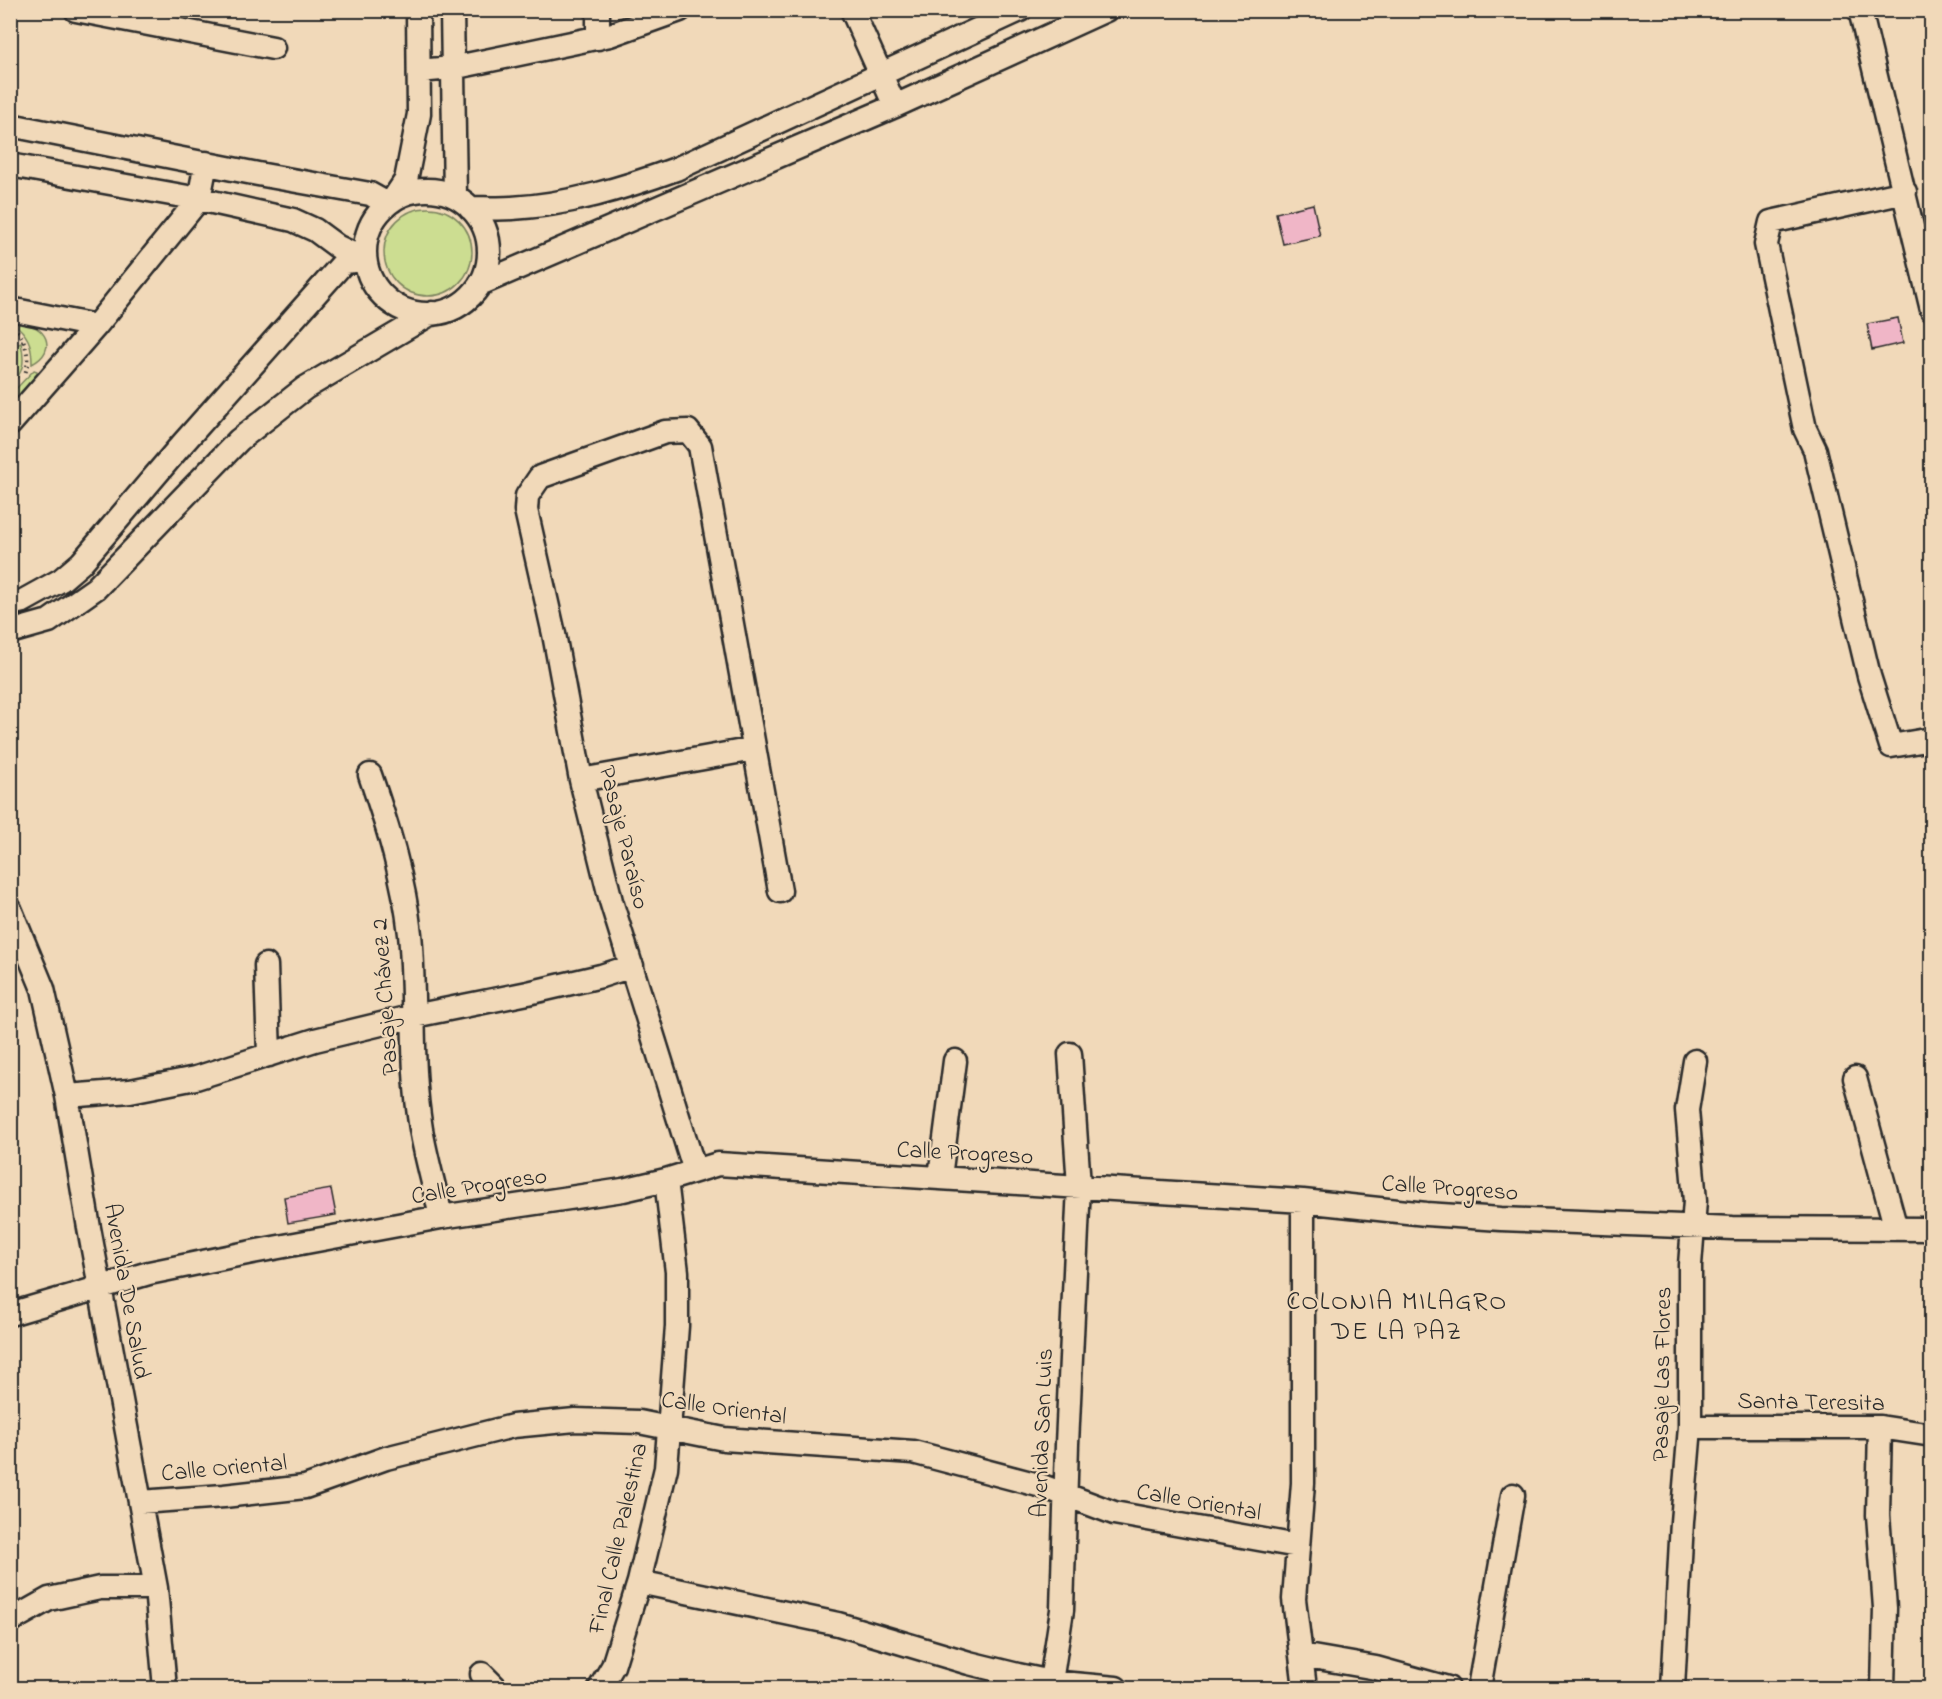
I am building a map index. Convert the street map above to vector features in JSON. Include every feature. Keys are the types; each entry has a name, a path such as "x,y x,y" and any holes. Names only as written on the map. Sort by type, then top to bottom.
{"street":[{"path":"76,10 273,48"},
{"path":"418,10 419,114 406,180 390,203 374,220 368,233 365,260 368,273 383,295 405,309 419,313 446,310 471,295 480,284 489,256 484,227 463,202 452,68 452,10"},
{"path":"598,10 598,38"},
{"path":"419,71 452,68 598,38 672,15 680,10"},
{"path":"852,10 895,106"},
{"path":"390,203 416,191 443,192 463,202 513,208 553,203 626,187 676,169 1020,10"},
{"path":"480,284 895,106 1106,10"},
{"path":"1860,10 1932,310"},
{"path":"10,125 369,194 390,203"},
{"path":"10,424 96,326 199,199 206,163"},
{"path":"10,165 199,199 293,220 315,230 338,247 365,260"},
{"path":"1905,192 1771,222 1766,243 1805,429 1815,450 1869,676 1891,746 1932,739"},
{"path":"10,604 22,601 61,580 81,562 344,262 365,260"},
{"path":"10,309 96,326"},
{"path":"10,632 49,621 96,588 239,440 305,388 432,313"},
{"name":"Pasaje Paraíso","path":"695,1171 611,901 581,780 554,634 526,510 527,496 540,477 665,432 688,431 700,446 754,748"},
{"path":"177,450 208,472"},
{"path":"581,780 754,748 780,891"},
{"name":"Pasaje Chávez 2","path":"370,775 387,823 402,881 410,933 415,1070 421,1128 441,1217"},
{"name":"Avenida De Salud","path":"10,909 43,989 67,1096 156,1588 165,1689"},
{"path":"266,965 269,1055"},
{"path":"67,1096 130,1091 196,1078 315,1040 414,1016 601,976 632,966"},
{"name":"Avenida San Luis","path":"1051,1682 1062,1610 1079,1186 1070,1054"},
{"path":"940,1177 956,1061"},
{"name":"Pasaje Las Flores","path":"1673,1689 1682,1522 1690,1427 1690,1264 1695,1201 1687,1110 1695,1061"},
{"path":"1855,1078 1896,1229"},
{"name":"Calle Progreso","path":"10,1314 149,1273 441,1217 623,1190 718,1164 1303,1201 1447,1215 1693,1227 1932,1229"},
{"name":"Final Calle Palestina","path":"600,1689 613,1666 639,1582 666,1468 677,1326 676,1272 666,1180"},
{"path":"1303,1201 1303,1482 1294,1599 1305,1689"},
{"name":"Calle Oriental","path":"140,1502 305,1487 386,1458 513,1426 575,1420 639,1422 724,1438 913,1452 1032,1483 1114,1513 1298,1546"},
{"name":"Santa Teresita","path":"1690,1427 1880,1427 1932,1435"},
{"path":"1880,1427 1878,1515 1885,1608 1883,1689"},
{"path":"1479,1689 1514,1495"},
{"path":"639,1582 838,1624 958,1660 1016,1682 1051,1682 1116,1689"},
{"path":"10,1621 49,1599 100,1588 156,1588"},
{"path":"1301,1655 1376,1668 1448,1689"}],"path":[{"path":"10,345 24,340 28,359 27,372"},
{"path":"19,381 36,366"}],"green space":[{"path":"428,208 453,215 465,227 472,252 465,277 453,289 428,296 403,289 391,277 384,252 391,227 403,215"},
{"path":"19,323 36,328 46,339 45,352 32,364 32,353 25,335 18,327"},
{"path":"21,343 22,366 19,375 11,385 11,347"},
{"path":"34,370 39,376 11,407 10,395"}],"building":[{"path":"1313,204 1320,236 1283,244 1276,213"},
{"path":"1898,318 1903,343 1872,350 1867,324"},
{"path":"331,1189 336,1215 288,1223 284,1197"}],"district":[{"name":"COLONIA MILAGRO DE LA PAZ","path":"1397,1315"}]}
